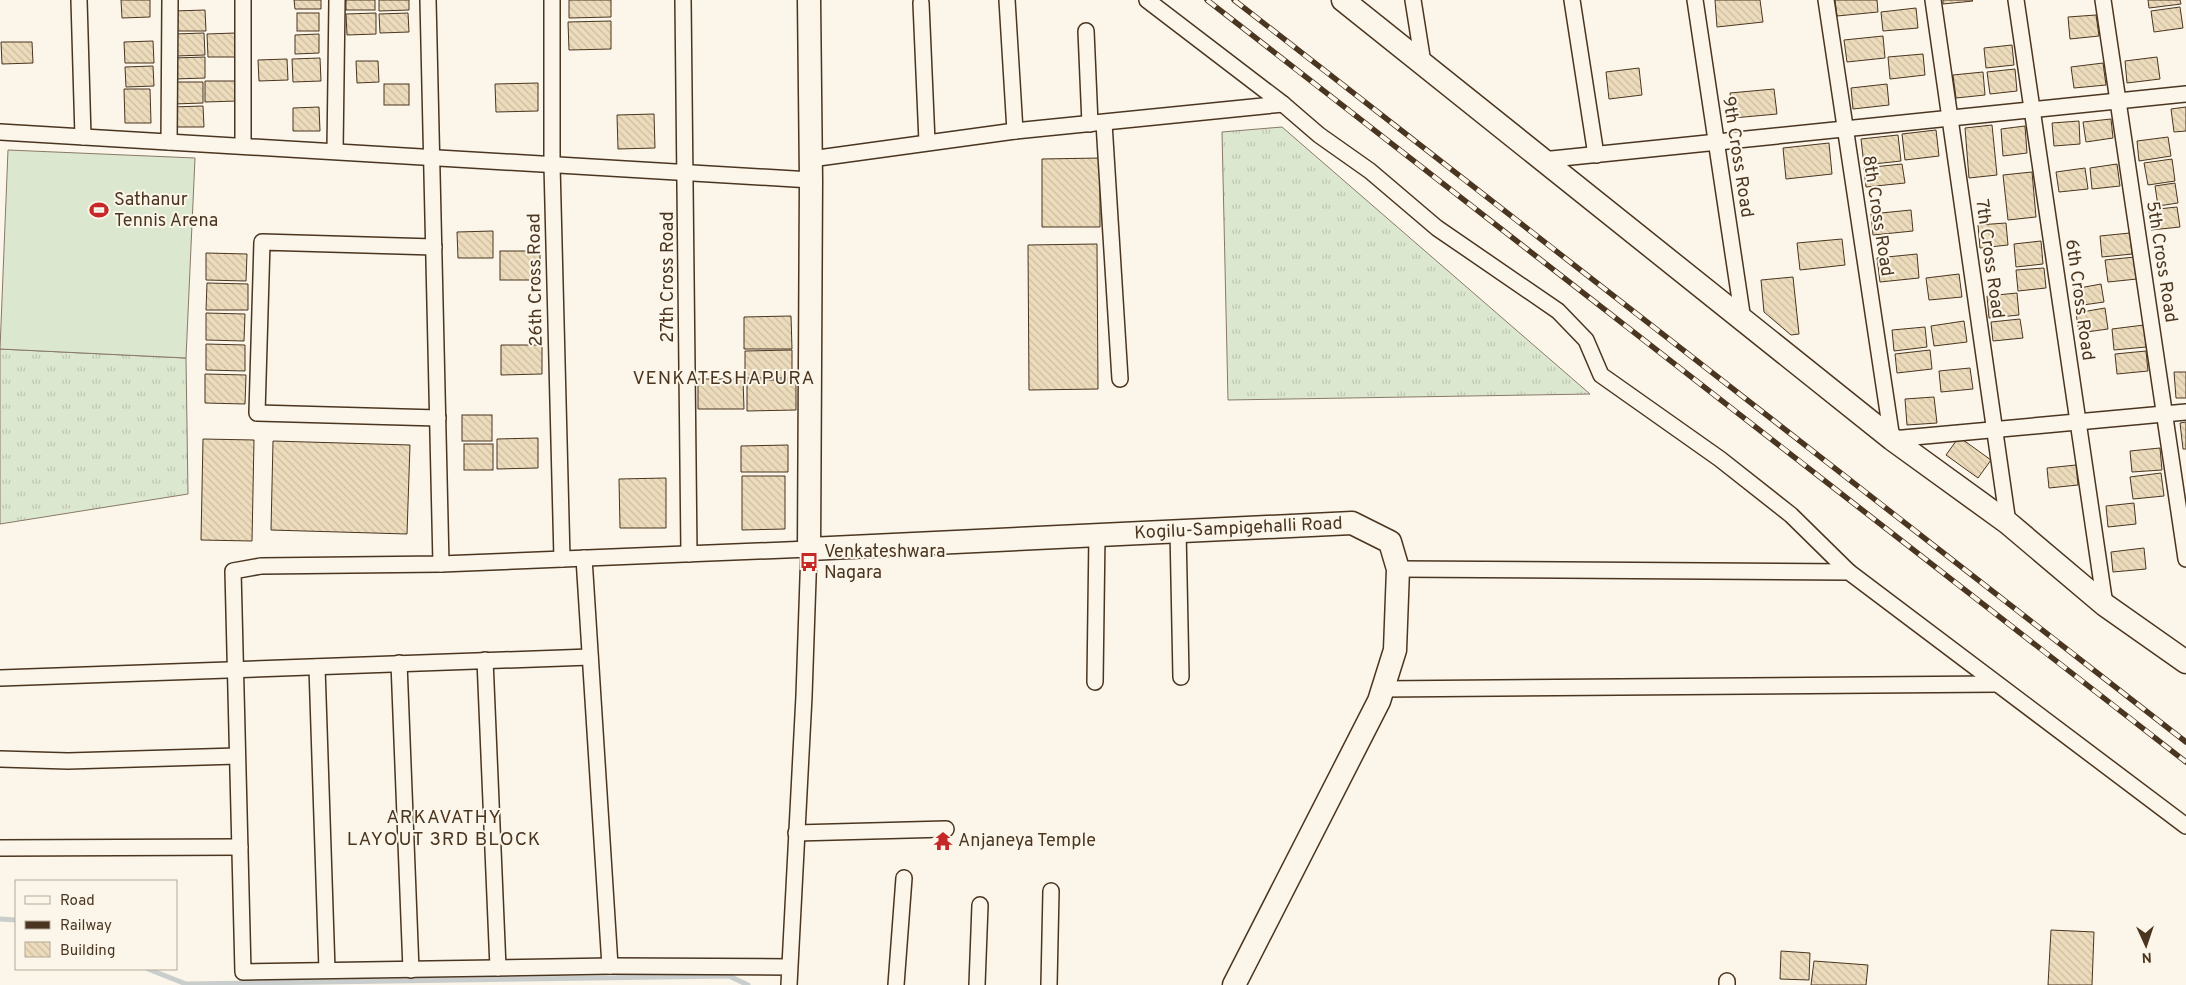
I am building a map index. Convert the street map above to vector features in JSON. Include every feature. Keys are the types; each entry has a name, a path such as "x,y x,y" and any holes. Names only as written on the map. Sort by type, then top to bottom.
{"street":[{"path":"79,0 83,137"},
{"path":"169,142 170,0"},
{"path":"243,0 243,146"},
{"path":"335,150 337,0"},
{"path":"428,0 441,564"},
{"name":"26th Cross Road","path":"552,0 552,165 562,559"},
{"name":"27th Cross Road","path":"684,0 689,554"},
{"path":"788,985 809,549 811,170 809,0"},
{"path":"1007,0 1014,132"},
{"path":"1148,0 1283,104 1320,136 1370,171 1437,228 1558,311 1586,340 1602,375 1720,459 1791,516 1848,572 2186,826"},
{"path":"1343,0 1892,439 2008,523 2105,605 2186,662"},
{"path":"1413,0 1423,63"},
{"path":"1572,0 1596,155"},
{"name":"9th Cross Road","path":"1695,0 1743,320"},
{"name":"8th Cross Road","path":"1826,0 1892,439"},
{"name":"7th Cross Road","path":"1932,0 2008,523"},
{"name":"6th Cross Road","path":"2016,0 2105,605"},
{"name":"5th Cross Road","path":"2102,0 2186,559"},
{"path":"921,3 927,142"},
{"path":"1086,31 1097,123 1120,379"},
{"path":"1542,160 2186,94"},
{"path":"0,132 335,150 686,172 811,170 927,142 1283,104"},
{"path":"434,247 262,242 257,413 438,418"},
{"path":"1892,439 2186,412"},
{"name":"Kogilu-Sampigehalli Road","path":"809,549 1352,522 1390,542 1398,569 1395,650 1378,701 1234,985"},
{"path":"1178,530 1181,677"},
{"path":"1095,682 1097,534"},
{"path":"789,967 610,966 243,972 232,571 261,566 441,564 809,549"},
{"path":"584,558 610,966"},
{"path":"1398,569 1848,572"},
{"path":"0,678 590,657"},
{"path":"486,660 498,968"},
{"path":"399,663 411,970"},
{"path":"317,667 326,970"},
{"path":"1382,689 1997,684"},
{"path":"0,759 77,761 237,756"},
{"path":"796,833 946,829"},
{"path":"0,848 240,847"},
{"path":"896,985 904,878"},
{"path":"1049,985 1051,891"},
{"path":"977,985 980,905"}],"green space":[{"path":"1282,127 1590,394 1228,400 1222,132"},
{"name":"Sathanur Tennis Arena","path":"8,150 195,158 186,358 0,349"},
{"path":"0,349 186,358 188,494 0,524"}],"building":[{"path":"121,0 150,0 150,17 122,18"},
{"path":"294,0 321,0 321,9 295,9"},
{"path":"346,0 375,0 375,10 346,10"},
{"path":"379,0 409,0 409,10 379,11"},
{"path":"569,0 611,0 611,17 569,18"},
{"path":"1715,0 1760,0 1763,22 1717,27"},
{"path":"1835,0 1877,0 1878,12 1837,16"},
{"path":"1943,0 1972,0 1973,1 1943,4"},
{"path":"2148,0 2180,0 2181,4 2149,8"},
{"path":"2180,7 2183,28 2154,32 2151,11"},
{"path":"1916,8 1918,28 1883,31 1881,12"},
{"path":"205,10 206,31 174,31 174,11"},
{"path":"297,13 319,13 319,31 297,31"},
{"path":"376,13 376,34 347,35 346,14"},
{"path":"408,13 409,32 380,33 379,14"},
{"path":"2096,15 2099,36 2070,39 2068,17"},
{"path":"611,21 611,49 569,50 568,22"},
{"path":"204,33 205,55 176,56 175,34"},
{"path":"235,33 235,57 208,57 207,34"},
{"path":"319,34 319,53 295,54 295,35"},
{"path":"1883,36 1885,58 1847,62 1844,40"},
{"path":"153,41 154,63 125,63 124,42"},
{"path":"1,42 32,42 33,63 2,64"},
{"path":"2012,45 2014,65 1986,68 1984,48"},
{"path":"1923,54 1925,75 1890,79 1888,57"},
{"path":"205,57 205,78 174,79 174,58"},
{"path":"2157,57 2160,79 2127,83 2125,61"},
{"path":"320,58 321,81 293,82 292,59"},
{"path":"287,59 288,80 259,81 258,60"},
{"path":"356,61 378,61 379,82 357,83"},
{"path":"2103,63 2106,85 2074,88 2071,67"},
{"path":"153,66 154,86 126,87 125,67"},
{"path":"1639,68 1642,95 1609,99 1606,72"},
{"path":"2015,69 2017,91 1990,94 1987,72"},
{"path":"1983,72 1985,95 1956,98 1953,75"},
{"path":"205,81 236,81 237,101 205,102"},
{"path":"173,82 203,82 203,103 173,104"},
{"path":"538,83 538,111 496,112 495,84"},
{"path":"384,84 409,84 409,105 384,105"},
{"path":"1887,84 1889,105 1853,109 1851,88"},
{"path":"124,89 150,89 151,123 125,123"},
{"path":"1774,89 1777,114 1733,118 1730,93"},
{"path":"203,106 204,127 173,127 172,107"},
{"path":"319,107 320,131 293,131 293,108"},
{"path":"2186,107 2186,131 2174,132 2171,109"},
{"path":"654,114 655,148 618,149 617,115"},
{"path":"2111,119 2113,138 2086,142 2083,122"},
{"path":"2079,121 2080,144 2054,146 2052,123"},
{"path":"1992,125 1997,175 1969,178 1965,128"},
{"path":"2025,126 2027,153 2003,156 2001,129"},
{"path":"1936,130 1939,156 1905,160 1902,134"},
{"path":"1898,135 1901,161 1864,165 1861,139"},
{"path":"2168,137 2171,156 2139,161 2137,141"},
{"path":"1829,143 1832,174 1786,179 1783,148"},
{"path":"1100,158 1100,227 1042,227 1042,159"},
{"path":"2172,159 2175,181 2148,185 2144,163"},
{"path":"1902,164 1905,183 1866,187 1864,168"},
{"path":"2117,164 2120,186 2092,189 2090,168"},
{"path":"2085,168 2088,189 2059,192 2056,172"},
{"path":"2032,172 2036,217 2008,220 2003,175"},
{"path":"2175,183 2178,203 2158,206 2155,186"},
{"path":"2177,207 2180,227 2151,230 2149,210"},
{"path":"1911,210 1913,231 1873,235 1871,214"},
{"path":"2006,223 2008,245 1980,248 1978,225"},
{"path":"493,231 493,258 458,258 457,232"},
{"path":"2130,233 2132,254 2102,257 2100,236"},
{"path":"1842,239 1845,265 1800,270 1797,243"},
{"path":"2041,241 2043,264 2016,267 2014,244"},
{"path":"1097,244 1098,389 1029,390 1028,245"},
{"path":"500,251 540,251 540,280 500,280"},
{"path":"206,253 247,254 246,281 206,280"},
{"path":"1917,254 1919,278 1880,282 1877,258"},
{"path":"2135,257 2137,279 2108,282 2105,260"},
{"path":"2044,268 2046,288 2018,291 2016,270"},
{"path":"1959,274 1962,297 1929,300 1926,278"},
{"path":"1793,277 1799,334 1791,335 1764,312 1761,280"},
{"path":"207,283 248,284 248,310 206,310"},
{"path":"2101,284 2104,302 2076,306 2074,289"},
{"path":"2017,293 2019,315 1989,318 1987,296"},
{"path":"2105,308 2108,329 2079,333 2076,313"},
{"path":"206,313 245,314 244,341 206,340"},
{"path":"791,316 792,349 744,349 744,317"},
{"path":"2020,319 2023,338 1993,341 1991,322"},
{"path":"1964,321 1967,342 1934,346 1931,326"},
{"path":"2144,325 2146,347 2114,350 2112,329"},
{"path":"1925,327 1927,347 1894,351 1892,330"},
{"path":"206,344 245,345 245,371 206,370"},
{"path":"501,345 542,345 542,374 501,375"},
{"path":"792,350 792,378 745,378 745,351"},
{"path":"1930,350 1932,369 1897,373 1895,354"},
{"path":"2146,351 2148,371 2117,374 2115,354"},
{"path":"1970,368 1973,389 1941,392 1939,371"},
{"path":"2174,372 2186,372 2186,398 2176,398"},
{"path":"205,374 246,375 245,404 205,403"},
{"path":"698,379 743,379 744,409 698,409"},
{"path":"747,380 796,380 796,410 747,411"},
{"path":"1934,397 1937,423 1907,425 1905,399"},
{"path":"462,415 492,415 492,441 462,441"},
{"path":"2186,422 2186,449 2183,449 2180,423"},
{"path":"1959,437 1991,460 1978,478 1946,455"},
{"path":"538,438 538,468 497,469 497,439"},
{"path":"203,439 254,440 252,541 201,540"},
{"path":"273,441 410,445 407,534 271,530"},
{"path":"464,444 493,444 493,470 464,470"},
{"path":"788,445 788,472 741,472 741,446"},
{"path":"2160,448 2162,470 2132,472 2130,451"},
{"path":"2076,465 2078,485 2049,488 2047,468"},
{"path":"2161,473 2164,496 2133,499 2130,477"},
{"path":"742,476 785,476 785,529 742,530"},
{"path":"666,478 666,528 620,528 619,479"},
{"path":"2134,503 2136,524 2108,527 2106,506"},
{"path":"2144,548 2146,569 2113,572 2111,552"},
{"path":"2051,930 2094,932 2092,985 2048,985"},
{"path":"1781,951 1810,953 1809,980 1780,979"},
{"path":"1814,961 1868,965 1866,985 1811,985"}],"waterway":[{"path":"0,919 15,920"},
{"path":"151,970 186,984 729,976 748,985"}],"railway":[{"path":"1207,0 2186,762"},
{"path":"1234,0 2186,742"}],"place":[{"name":"Sathanur Tennis Arena","path":"99,210"},
{"name":"Venkateshwara Nagara","path":"809,562"},
{"name":"Anjaneya Temple","path":"943,841"}],"district":[{"name":"VENKATESHAPURA","path":"724,379"},
{"name":"ARKAVATHY LAYOUT 3RD BLOCK","path":"444,829"}]}
